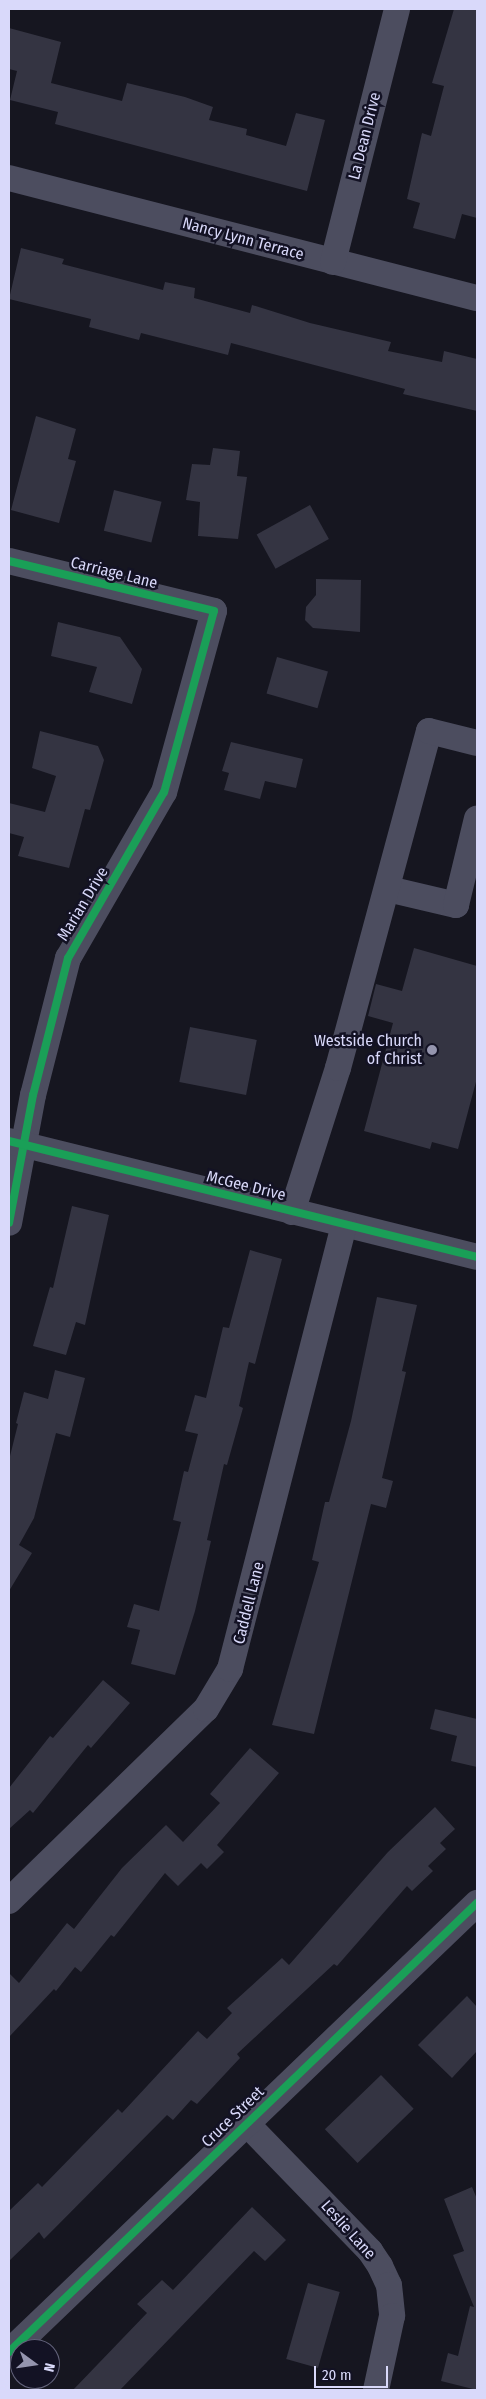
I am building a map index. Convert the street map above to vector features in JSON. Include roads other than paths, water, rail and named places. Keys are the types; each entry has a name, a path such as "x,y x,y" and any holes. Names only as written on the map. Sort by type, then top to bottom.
{"street":[{"name":"La Dean Drive","path":"333,262 397,9"},
{"name":"Nancy Lynn Terrace","path":"9,178 477,298"},
{"name":"Carriage Lane","path":"9,561 214,611"},
{"name":"Marian Drive","path":"9,1223 16,1143 68,958 164,792 214,611"},
{"path":"292,1212 338,1068 388,889 429,731 477,743"},
{"path":"388,889 456,905 477,818"},
{"name":"McGee Drive","path":"16,1143 477,1258"},
{"name":"Caddell Lane","path":"9,1901 206,1709 230,1670 344,1224"},
{"name":"Cruce Street","path":"9,2352 477,1903"},
{"name":"Leslie Lane","path":"247,2124 370,2251 380,2266 389,2285 392,2316 376,2390"}],"place":[{"name":"Westside Church of Christ","path":"432,1050"}]}
